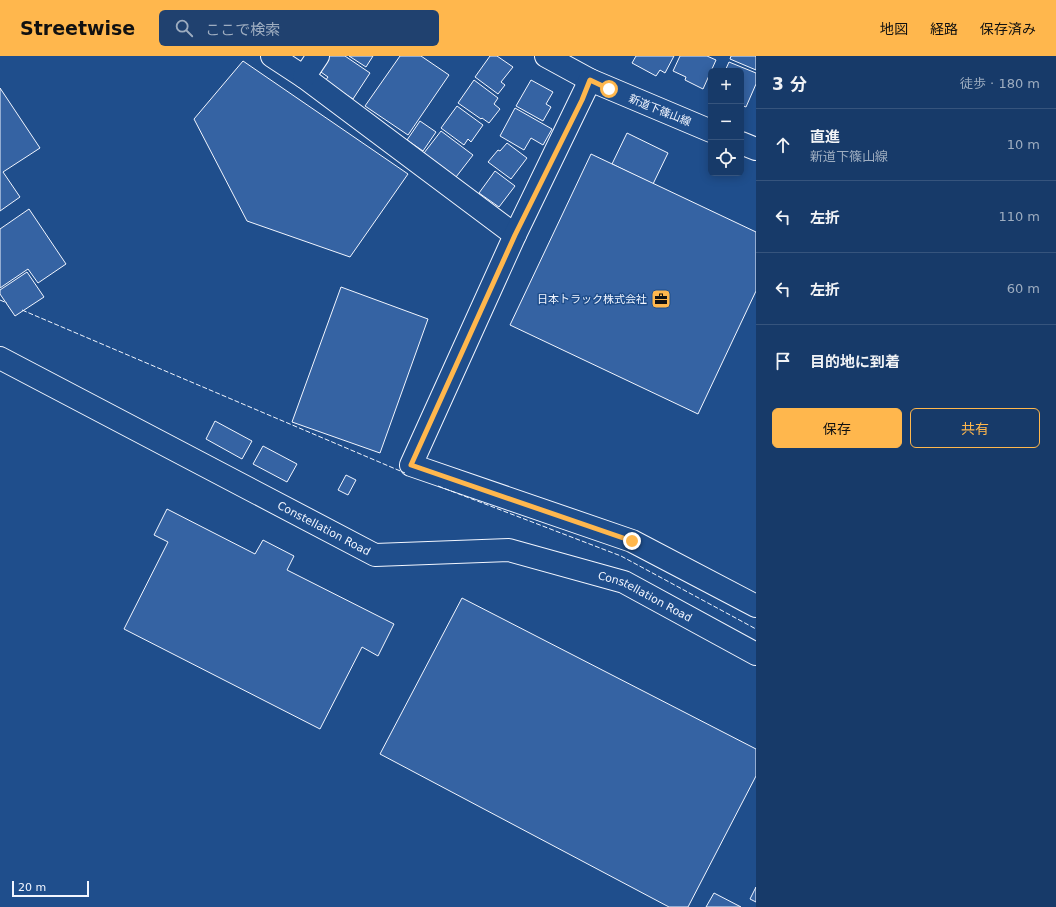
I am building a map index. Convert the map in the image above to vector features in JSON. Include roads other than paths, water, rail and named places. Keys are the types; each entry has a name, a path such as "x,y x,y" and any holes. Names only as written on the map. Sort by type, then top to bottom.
{"street":[{"path":"272,56 304,77 515,235"},
{"path":"304,77 318,56"},
{"name":"新道下篠山線","path":"546,56 590,80 708,130"},
{"path":"590,80 582,100 515,235 411,465 632,541 756,606"},
{"path":"744,144 756,149"},
{"name":"Constellation Road","path":"0,358 375,555 509,550 624,582 756,654"}],"place":[{"name":"日本トラック株式会社","path":"661,299"}]}
